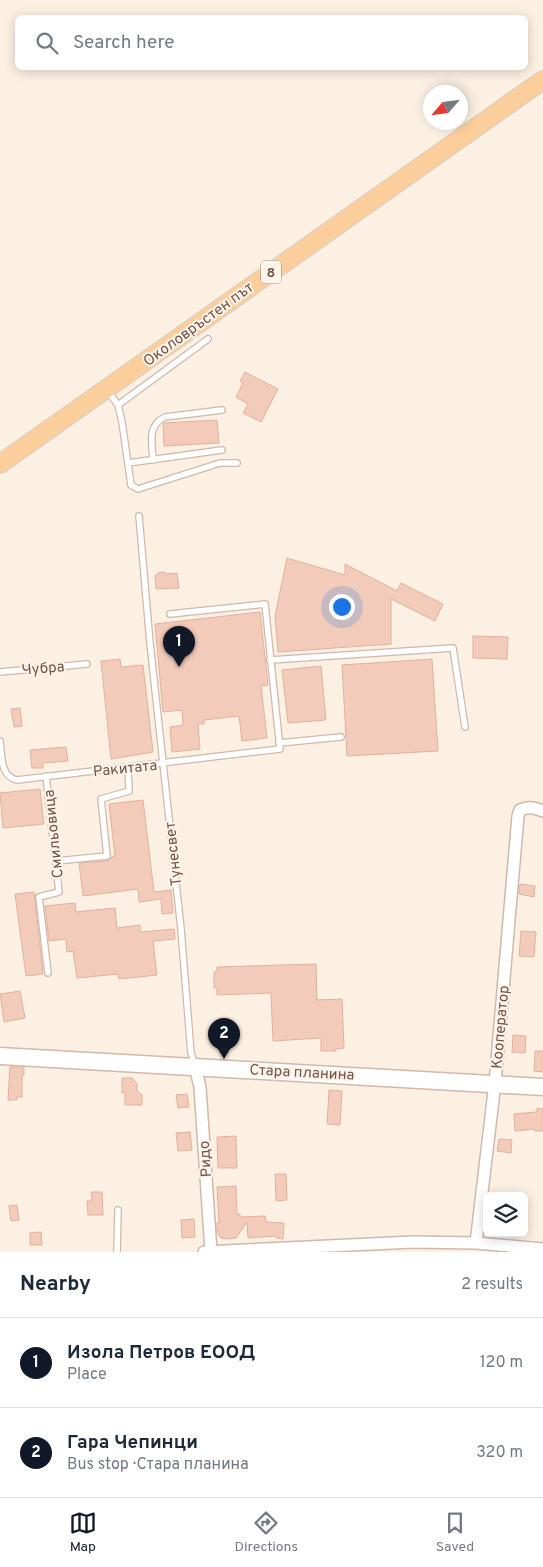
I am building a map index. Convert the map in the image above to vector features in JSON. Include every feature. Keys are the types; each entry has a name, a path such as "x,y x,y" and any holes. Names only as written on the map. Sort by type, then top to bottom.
{"main road":[{"name":"Околовръстен път","path":"0,464 543,80"}],"street":[{"name":"Кооператор","path":"476,1243 495,1083 517,825 520,810 527,807 543,811"},
{"name":"Стара планина","path":"0,1056 543,1087"},
{"name":"Ридо","path":"195,1066 200,1087 211,1252"},
{"path":"204,1252 413,1242 476,1243 543,1249"}],"lane":[{"path":"118,405 208,340"},
{"path":"106,390 118,405 131,485 138,489 220,463 237,463"},
{"path":"153,460 152,432 158,420 166,417 222,410"},
{"path":"128,463 222,450"},
{"name":"Тунесвет","path":"139,516 150,642 181,929 190,1045 195,1066"},
{"path":"170,614 264,604 280,746"},
{"path":"270,660 453,648 464,728"},
{"name":"Чубра","path":"0,672 87,664"},
{"name":"Ракитата","path":"0,741 4,772 7,776 16,780 163,764 341,737"},
{"path":"56,861 107,856 101,799 129,792 128,767"},
{"name":"Смильовица","path":"46,776 59,892 39,897 48,973"},
{"path":"117,1252 118,1210"}],"building":[{"path":"245,372 278,389 261,422 243,413 248,404 236,397 243,383 240,381"},
{"path":"217,420 219,443 164,446 164,423"},
{"path":"287,558 345,575 345,564 397,591 401,583 443,604 435,621 391,599 391,644 278,652 275,616"},
{"path":"165,572 166,574 177,573 179,588 156,589 155,576 158,573"},
{"path":"260,612 268,685 261,686 267,738 242,741 239,716 204,720 204,724 198,724 200,749 172,752 170,727 183,725 182,710 163,712 155,624"},
{"path":"473,636 508,637 507,659 473,658"},
{"path":"120,659 121,667 143,665 153,752 111,759 101,661"},
{"path":"432,659 438,751 347,756 342,665"},
{"path":"321,666 326,720 288,723 282,670"},
{"path":"20,708 22,726 14,727 11,709"},
{"path":"66,747 68,761 43,763 43,768 32,768 30,750"},
{"path":"40,789 44,824 3,828 0,793"},
{"path":"143,800 154,892 171,890 173,913 162,914 161,899 139,902 138,889 83,896 79,863 107,861 115,856 109,804"},
{"path":"520,884 535,886 534,897 519,894"},
{"path":"34,892 43,974 26,976 15,894"},
{"path":"75,903 76,912 115,908 117,928 140,925 140,932 174,929 175,939 153,941 157,975 119,979 118,974 77,978 73,951 67,952 66,939 49,941 45,906"},
{"path":"521,931 536,932 534,957 519,956"},
{"path":"316,964 317,1000 342,999 344,1048 336,1049 336,1051 321,1051 321,1038 273,1041 271,993 217,995 217,988 214,988 214,972 217,971 217,967"},
{"path":"20,991 25,1018 4,1022 0,994"},
{"path":"513,1035 526,1036 525,1053 512,1052"},
{"path":"535,1051 543,1051 543,1072 534,1071"},
{"path":"10,1067 24,1067 22,1097 17,1097 17,1100 8,1100"},
{"path":"122,1078 132,1078 137,1084 137,1091 142,1095 142,1105 125,1105 125,1093 122,1093"},
{"path":"329,1090 342,1091 340,1125 327,1124"},
{"path":"187,1094 189,1107 178,1108 176,1095"},
{"path":"537,1108 543,1109 543,1131 535,1131 535,1129 515,1131 514,1114 537,1112"},
{"path":"190,1132 192,1150 178,1151 176,1133"},
{"path":"236,1136 237,1168 218,1168 217,1137"},
{"path":"499,1139 512,1140 511,1153 497,1151"},
{"path":"275,1174 286,1174 287,1200 276,1201"},
{"path":"236,1186 237,1214 240,1214 240,1217 265,1216 266,1222 284,1223 283,1239 276,1238 276,1236 248,1238 247,1222 236,1238 221,1238 217,1232 217,1223 219,1223 217,1187"},
{"path":"91,1192 102,1192 103,1215 88,1215 87,1201 92,1201"},
{"path":"17,1205 19,1220 11,1221 9,1206"},
{"path":"194,1219 195,1237 182,1238 181,1220"},
{"path":"41,1232 42,1245 30,1245 30,1233"}],"place":[{"name":"Изола Петров ЕООД","path":"179,667"},
{"name":"Гара Чепинци","path":"224,1059"}]}
